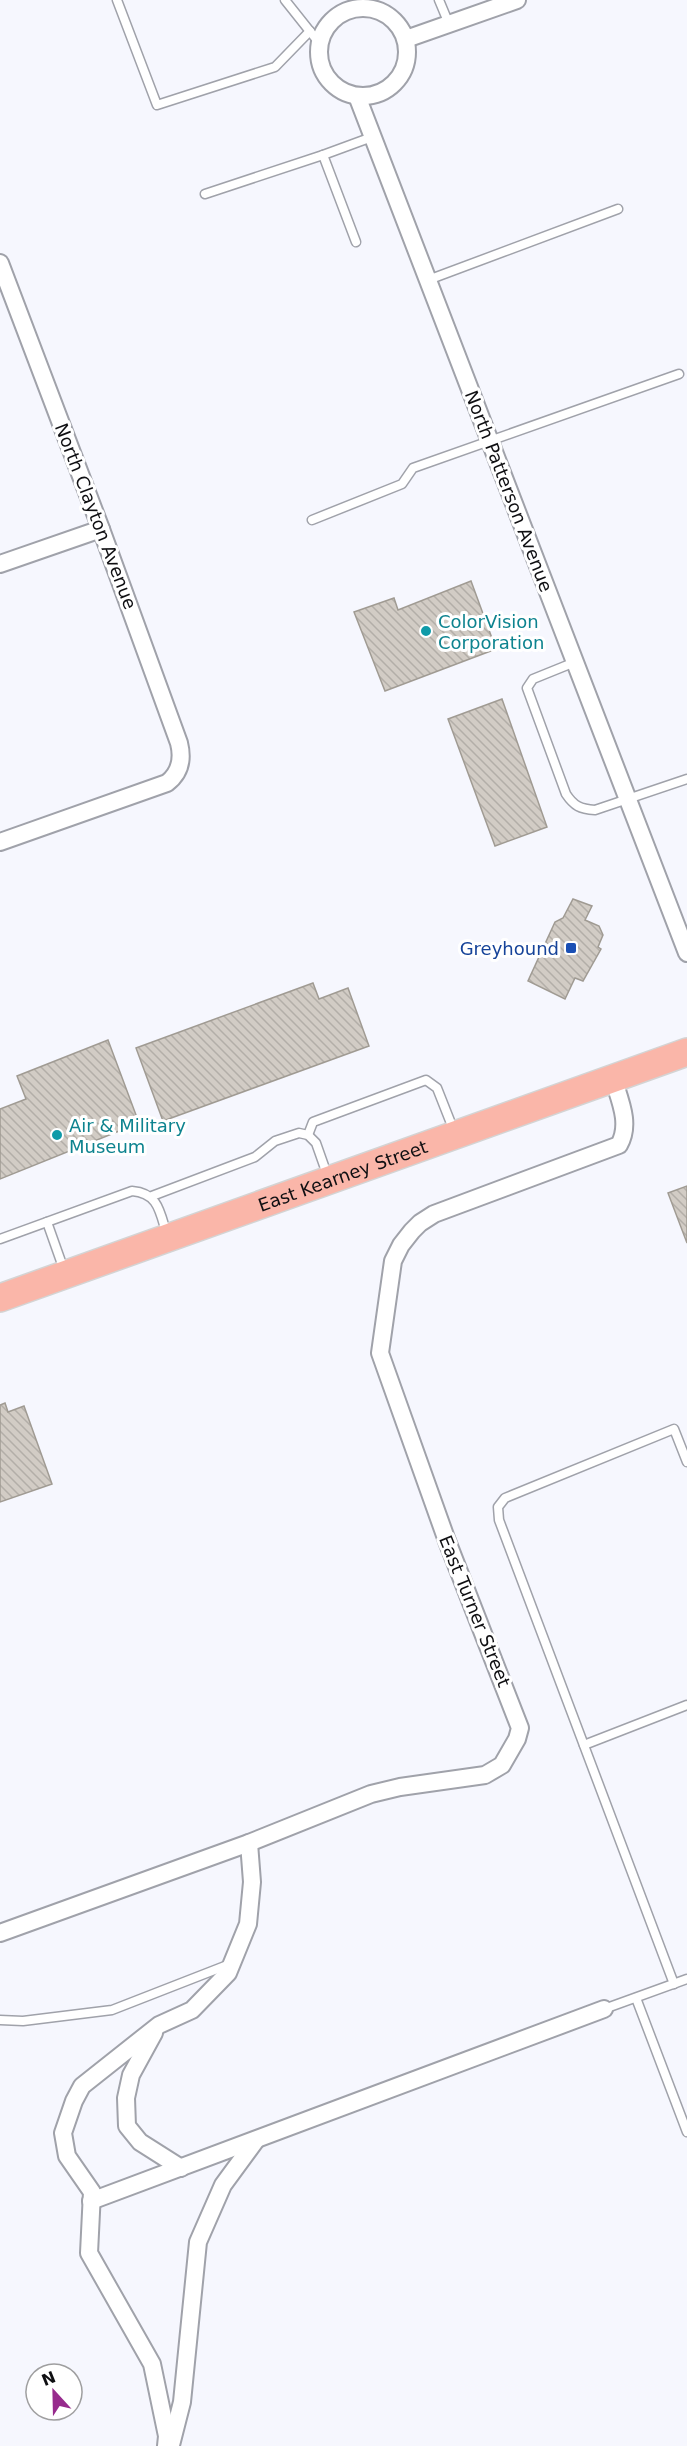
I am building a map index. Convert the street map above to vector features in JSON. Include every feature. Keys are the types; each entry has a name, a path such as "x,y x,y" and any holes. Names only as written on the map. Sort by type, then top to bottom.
{"main road":[{"name":"East Kearney Street","path":"0,1298 687,1053"}],"street":[{"path":"406,39 517,0"},
{"path":"363,8 380,11 393,19 404,32 406,39 408,57 403,72 394,85 368,97 342,92 330,82 322,70 315,37 348,10 363,8"},
{"name":"North Patterson Avenue","path":"357,96 687,953"},
{"name":"North Clayton Avenue","path":"0,263 179,743 181,760 178,770 162,785 0,842"},
{"path":"0,564 101,529"},
{"name":"East Turner Street","path":"0,1933 249,1843 370,1794 400,1787 485,1775 502,1765 517,1739 520,1728 447,1541 380,1353 387,1296 393,1260 401,1245 420,1222 619,1145 624,1136 626,1123 613,1078"},
{"path":"168,2446 152,2364 89,2253 92,2192 67,2156 63,2133 82,2086 159,2025 192,2010 228,1972 248,1924 252,1882 249,1843"},
{"path":"91,2201 604,2009"},
{"path":"159,2025 131,2075 126,2098 128,2126 140,2142 181,2168"},
{"path":"168,2446 182,2402 198,2242 223,2185 256,2140"}],"lane":[{"path":"117,0 157,105 275,67 315,37 290,1"},
{"path":"439,0 449,24"},
{"path":"205,194 372,137"},
{"path":"323,155 356,243"},
{"path":"428,280 618,209"},
{"path":"312,520 402,484 414,468 679,374"},
{"path":"575,662 533,680 527,688 566,794 572,803 581,810 595,810 687,779"},
{"path":"309,1135 313,1122 426,1080 437,1088 456,1135"},
{"path":"152,1196 255,1157 275,1141 299,1133 309,1135 320,1152 329,1180"},
{"path":"0,1239 132,1191 145,1192 152,1196 168,1238"},
{"path":"47,1222 65,1275"},
{"path":"674,1983 499,1520 498,1507 505,1498 674,1429 687,1462"},
{"path":"584,1744 687,1705"},
{"path":"0,2020 23,2021 112,2010 232,1963"},
{"path":"604,2009 687,1979"},
{"path":"636,1998 687,2132"}],"building":[{"name":"ColorVision Corporation","path":"471,581 496,649 385,691 354,612 394,598 398,610"},
{"path":"502,699 547,827 495,846 448,719"},
{"name":"Greyhound","path":"573,899 592,906 585,920 599,926 603,935 598,947 601,949 583,981 575,978 565,999 528,981 555,922 563,918"},
{"path":"313,983 319,999 348,988 369,1046 163,1121 136,1048"},
{"path":"108,1040 139,1123 0,1179 0,1109 26,1099 17,1076"},
{"path":"687,1186 687,1243 668,1193"},
{"path":"5,1403 8,1412 24,1406 52,1484 0,1502 0,1405"}],"place":[{"name":"ColorVision Corporation","path":"426,631"},
{"name":"Greyhound","path":"571,948"},
{"name":"Air & Military Museum","path":"57,1135"}]}
